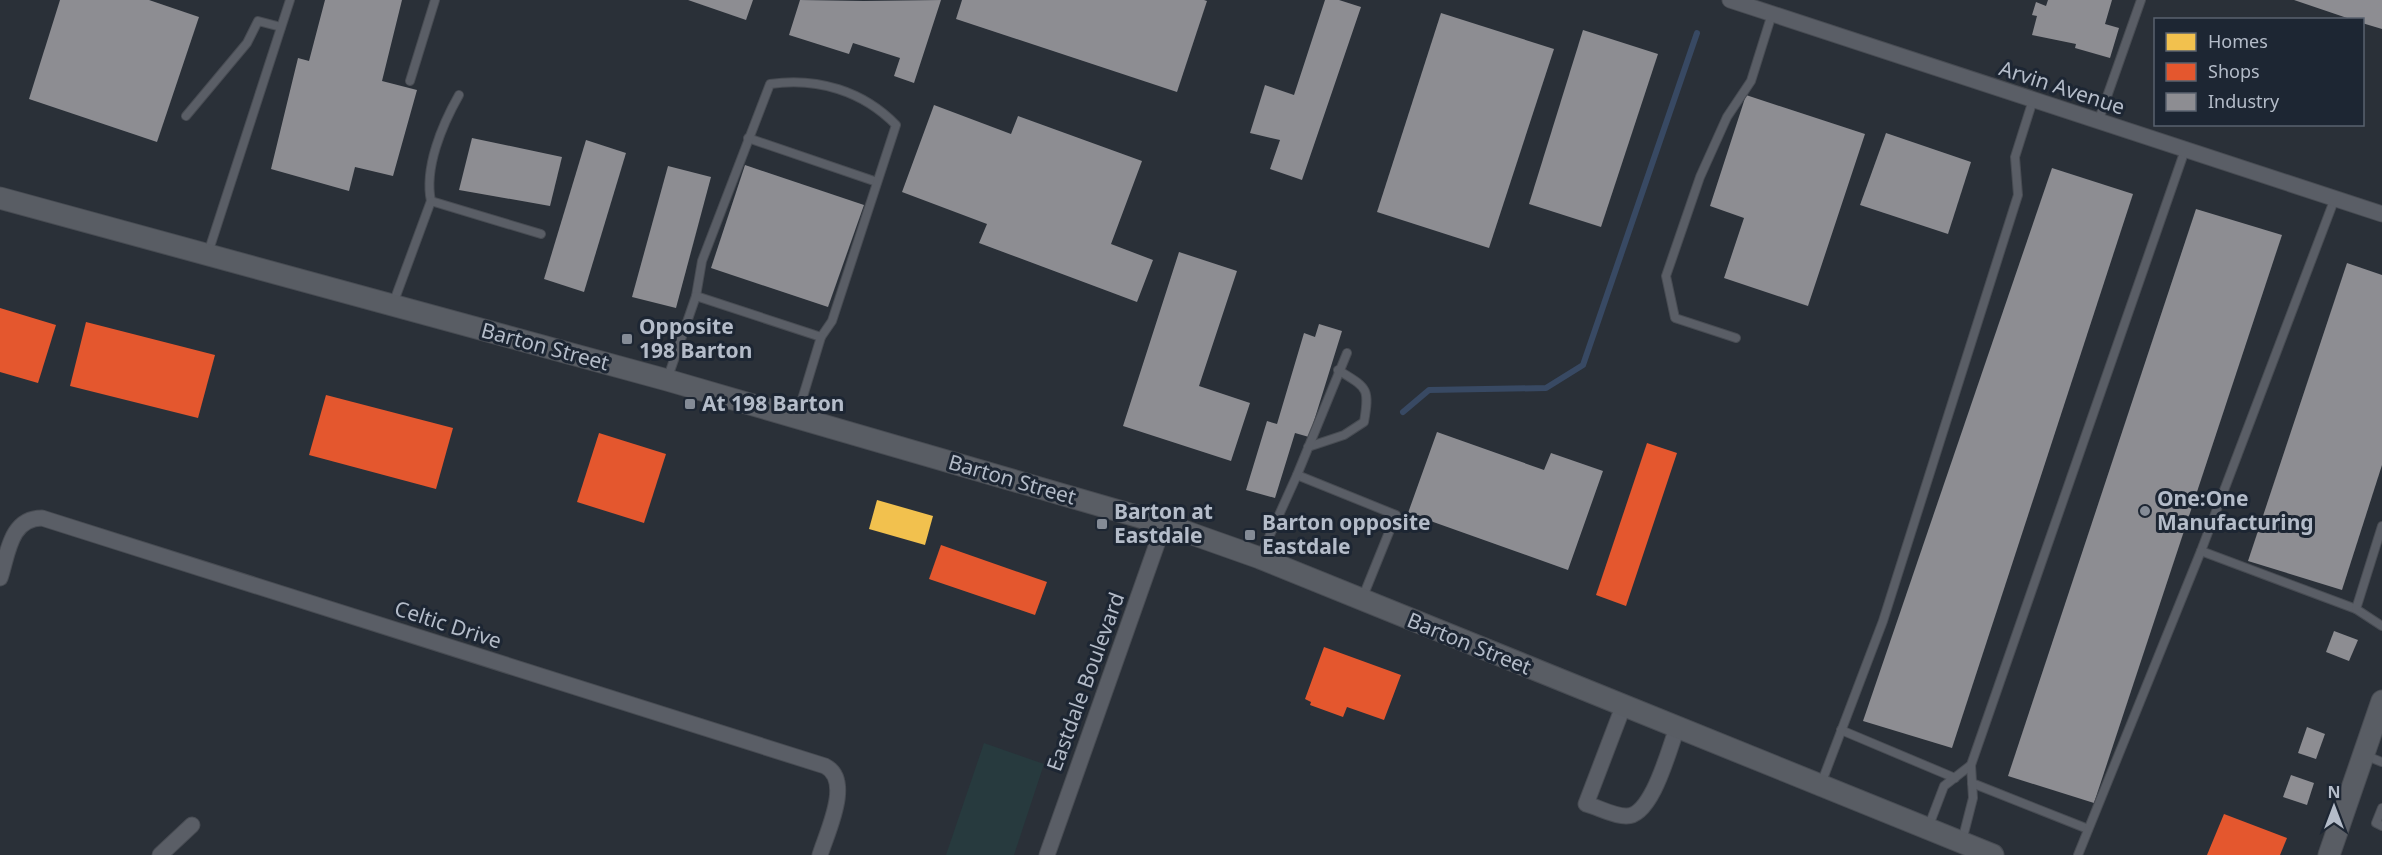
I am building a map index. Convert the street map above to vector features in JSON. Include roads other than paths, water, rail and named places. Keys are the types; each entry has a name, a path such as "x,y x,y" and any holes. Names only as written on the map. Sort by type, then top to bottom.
{"main road":[{"name":"Barton Street","path":"0,198 667,380 1164,524 1260,558 1993,855"},
{"path":"2333,852 2373,759 2382,701"}],"street":[{"name":"Arvin Avenue","path":"1730,0 2382,214"},
{"name":"Celtic Drive","path":"0,578 16,530 27,521 42,518 825,766 836,777 839,794 820,855"},
{"name":"Eastdale Boulevard","path":"1047,855 1164,524"},
{"path":"1623,707 1586,804 1625,816 1637,814 1648,803 1677,728"},
{"path":"160,855 192,825"}],"lane":[{"path":"208,255 290,0"},
{"path":"410,81 435,0"},
{"path":"2098,122 2141,0"},
{"path":"1736,338 1675,318 1665,276 1700,177 1727,117 1751,81 1772,14"},
{"path":"186,116 247,43 258,21 281,27"},
{"path":"667,380 696,296 702,261 770,84 791,81 840,90 878,107 896,125 832,321 821,337 797,417"},
{"path":"392,305 431,201 427,183 447,116 459,95"},
{"path":"1820,785 1883,621 2018,195 2015,157 2033,100"},
{"path":"748,138 878,182"},
{"path":"1961,842 1973,798 1971,765 2185,150"},
{"path":"2078,855 2201,551 2335,198"},
{"path":"431,201 542,234"},
{"path":"696,296 821,337"},
{"path":"1260,558 1347,353"},
{"path":"1308,447 1344,435 1364,422 1368,396 1362,385 1338,370"},
{"path":"1297,475 1396,515 1362,599"},
{"path":"2356,609 2382,525"},
{"path":"2201,551 2356,609 2382,626"},
{"path":"1841,730 1955,778"},
{"path":"1928,829 1944,786 1971,765"},
{"path":"1972,783 2088,829"},
{"path":"2382,808 2376,824 2382,826"}],"waterway":[{"path":"1403,412 1429,390 1546,388 1583,365 1697,33"}],"place":[{"name":"Opposite 198 Barton","path":"627,339"},
{"name":"At 198 Barton","path":"690,404"},
{"name":"One:One Manufacturing","path":"2145,511"},
{"name":"Barton at Eastdale","path":"1102,524"},
{"name":"Barton opposite Eastdale","path":"1250,535"}]}
